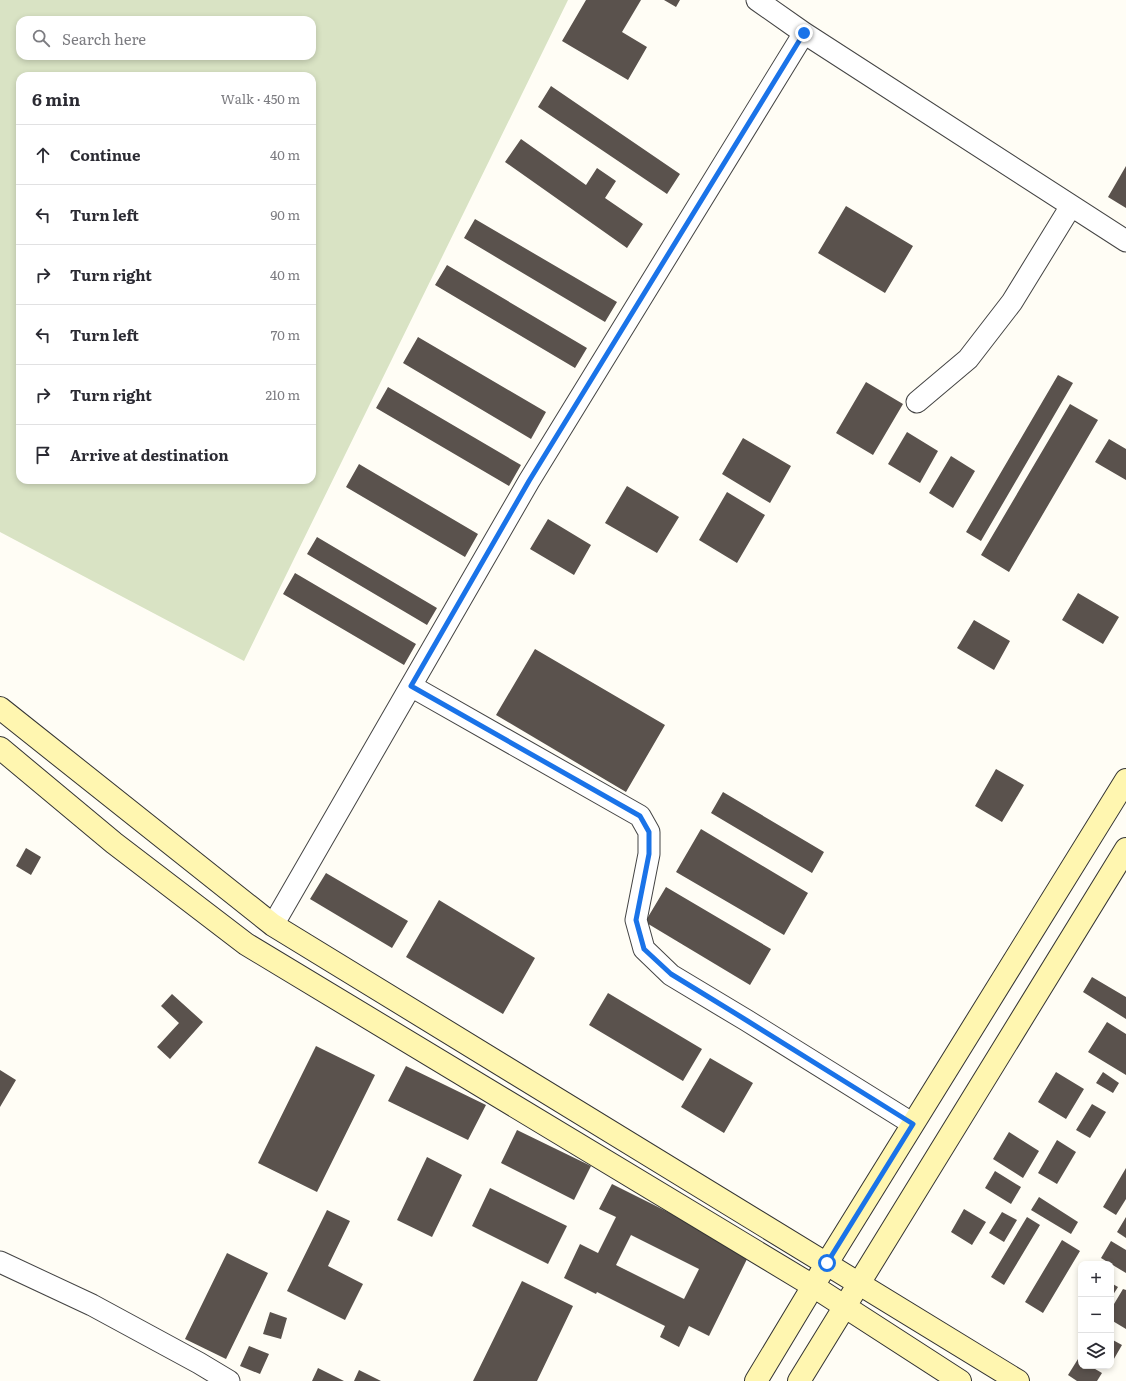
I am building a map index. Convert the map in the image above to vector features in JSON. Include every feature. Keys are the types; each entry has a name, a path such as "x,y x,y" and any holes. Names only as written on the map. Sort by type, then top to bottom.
{"street":[{"path":"757,0 804,33 1126,240"},
{"path":"273,925 529,481 804,33"},
{"path":"917,402 968,359 1012,302 1071,206"},
{"path":"411,686 640,816 649,832 649,854 636,920 644,949 671,974 913,1124"},
{"path":"0,708 273,925 1018,1381"},
{"path":"0,748 114,843 246,944 813,1286 960,1381"},
{"path":"756,1381 827,1263 1126,780"},
{"path":"799,1381 1126,849"},
{"path":"0,1262 92,1305 229,1381"}],"green space":[{"path":"0,0 568,0 244,661 0,532"}],"building":[{"path":"586,0 641,0 622,32 647,47 628,80 562,41"},
{"path":"664,0 680,0 676,7"},
{"path":"551,86 680,174 667,194 538,107"},
{"path":"521,139 586,185 597,168 616,181 605,198 643,224 627,248 505,162"},
{"path":"1126,166 1126,208 1108,197"},
{"path":"846,206 913,246 885,293 818,253"},
{"path":"475,219 617,302 605,322 464,238"},
{"path":"447,265 587,348 575,368 435,285"},
{"path":"418,337 546,412 531,439 403,363"},
{"path":"1058,375 1073,383 981,541 966,532"},
{"path":"866,382 903,404 873,455 836,433"},
{"path":"388,387 521,465 509,486 376,408"},
{"path":"1070,404 1098,420 1009,572 981,555"},
{"path":"907,432 938,451 920,483 888,464"},
{"path":"743,438 791,466 770,503 722,474"},
{"path":"1109,439 1126,449 1126,480 1095,462"},
{"path":"951,456 975,471 953,508 929,493"},
{"path":"359,464 478,534 465,557 346,487"},
{"path":"627,486 679,517 657,553 605,523"},
{"path":"727,492 765,515 737,563 699,540"},
{"path":"548,519 591,545 574,575 530,549"},
{"path":"317,537 437,608 427,625 307,554"},
{"path":"295,573 416,644 404,665 283,594"},
{"path":"1078,593 1119,617 1103,644 1062,620"},
{"path":"974,620 1010,641 994,670 957,648"},
{"path":"535,649 665,725 626,792 496,715"},
{"path":"996,769 1024,785 1002,822 975,806"},
{"path":"723,792 824,852 812,873 711,813"},
{"path":"701,829 808,893 784,935 676,872"},
{"path":"26,848 41,857 31,875 16,866"},
{"path":"326,873 408,921 392,948 310,899"},
{"path":"666,887 771,949 750,985 645,922"},
{"path":"439,900 535,958 503,1014 406,957"},
{"path":"1092,977 1126,997 1126,1019 1083,992"},
{"path":"608,993 702,1049 683,1081 589,1025"},
{"path":"172,994 203,1022 170,1059 157,1047 179,1023 161,1006"},
{"path":"1107,1022 1126,1034 1126,1075 1088,1052"},
{"path":"316,1046 375,1075 317,1192 258,1163"},
{"path":"710,1058 753,1083 724,1133 681,1107"},
{"path":"406,1066 486,1105 468,1140 388,1101"},
{"path":"0,1070 16,1080 0,1107"},
{"path":"1056,1072 1084,1089 1066,1119 1038,1102"},
{"path":"1103,1072 1119,1083 1113,1093 1096,1083"},
{"path":"1092,1104 1106,1112 1090,1138 1076,1130"},
{"path":"517,1130 591,1166 574,1200 501,1163"},
{"path":"1009,1132 1039,1151 1023,1178 993,1159"},
{"path":"1057,1140 1076,1152 1057,1184 1038,1173"},
{"path":"427,1157 462,1175 432,1237 397,1220"},
{"path":"1126,1168 1126,1199 1116,1215 1103,1207"},
{"path":"995,1171 1021,1187 1011,1204 985,1188"},
{"path":"612,1184 750,1253 709,1336 689,1326 679,1347 660,1337 665,1326 597,1292 596,1294 564,1278 580,1244 598,1253 616,1217 599,1209","holes":["631,1235 699,1269 684,1299 616,1265"]},
{"path":"490,1188 567,1226 548,1264 472,1226"},
{"path":"1039,1197 1078,1222 1071,1234 1031,1210"},
{"path":"964,1209 986,1222 972,1245 951,1232"},
{"path":"327,1210 350,1221 328,1266 363,1284 345,1320 287,1291"},
{"path":"1002,1212 1017,1220 1004,1242 989,1233"},
{"path":"1027,1217 1040,1225 1004,1285 991,1277"},
{"path":"1126,1217 1126,1238 1117,1232"},
{"path":"1062,1240 1080,1251 1043,1313 1025,1302"},
{"path":"1111,1241 1126,1250 1126,1273 1114,1266 1114,1261 1106,1261 1101,1258"},
{"path":"227,1253 268,1273 226,1359 185,1339"},
{"path":"522,1281 573,1306 537,1381 473,1381"},
{"path":"1114,1285 1118,1287 1114,1293"},
{"path":"1123,1289 1126,1290 1126,1329 1114,1322 1114,1304"},
{"path":"270,1312 287,1318 281,1339 263,1334"},
{"path":"1114,1341 1122,1345 1114,1359"},
{"path":"249,1346 269,1354 260,1374 240,1366"},
{"path":"1078,1359 1078,1369 1095,1369 1102,1373 1097,1381 1077,1381 1068,1375"},
{"path":"318,1368 344,1381 312,1381"},
{"path":"359,1370 381,1381 354,1381"}],"route":[{"path":"804,33 529,481 411,686 640,816 649,832 649,854 636,920 644,949 671,974 913,1124 827,1263"}]}
